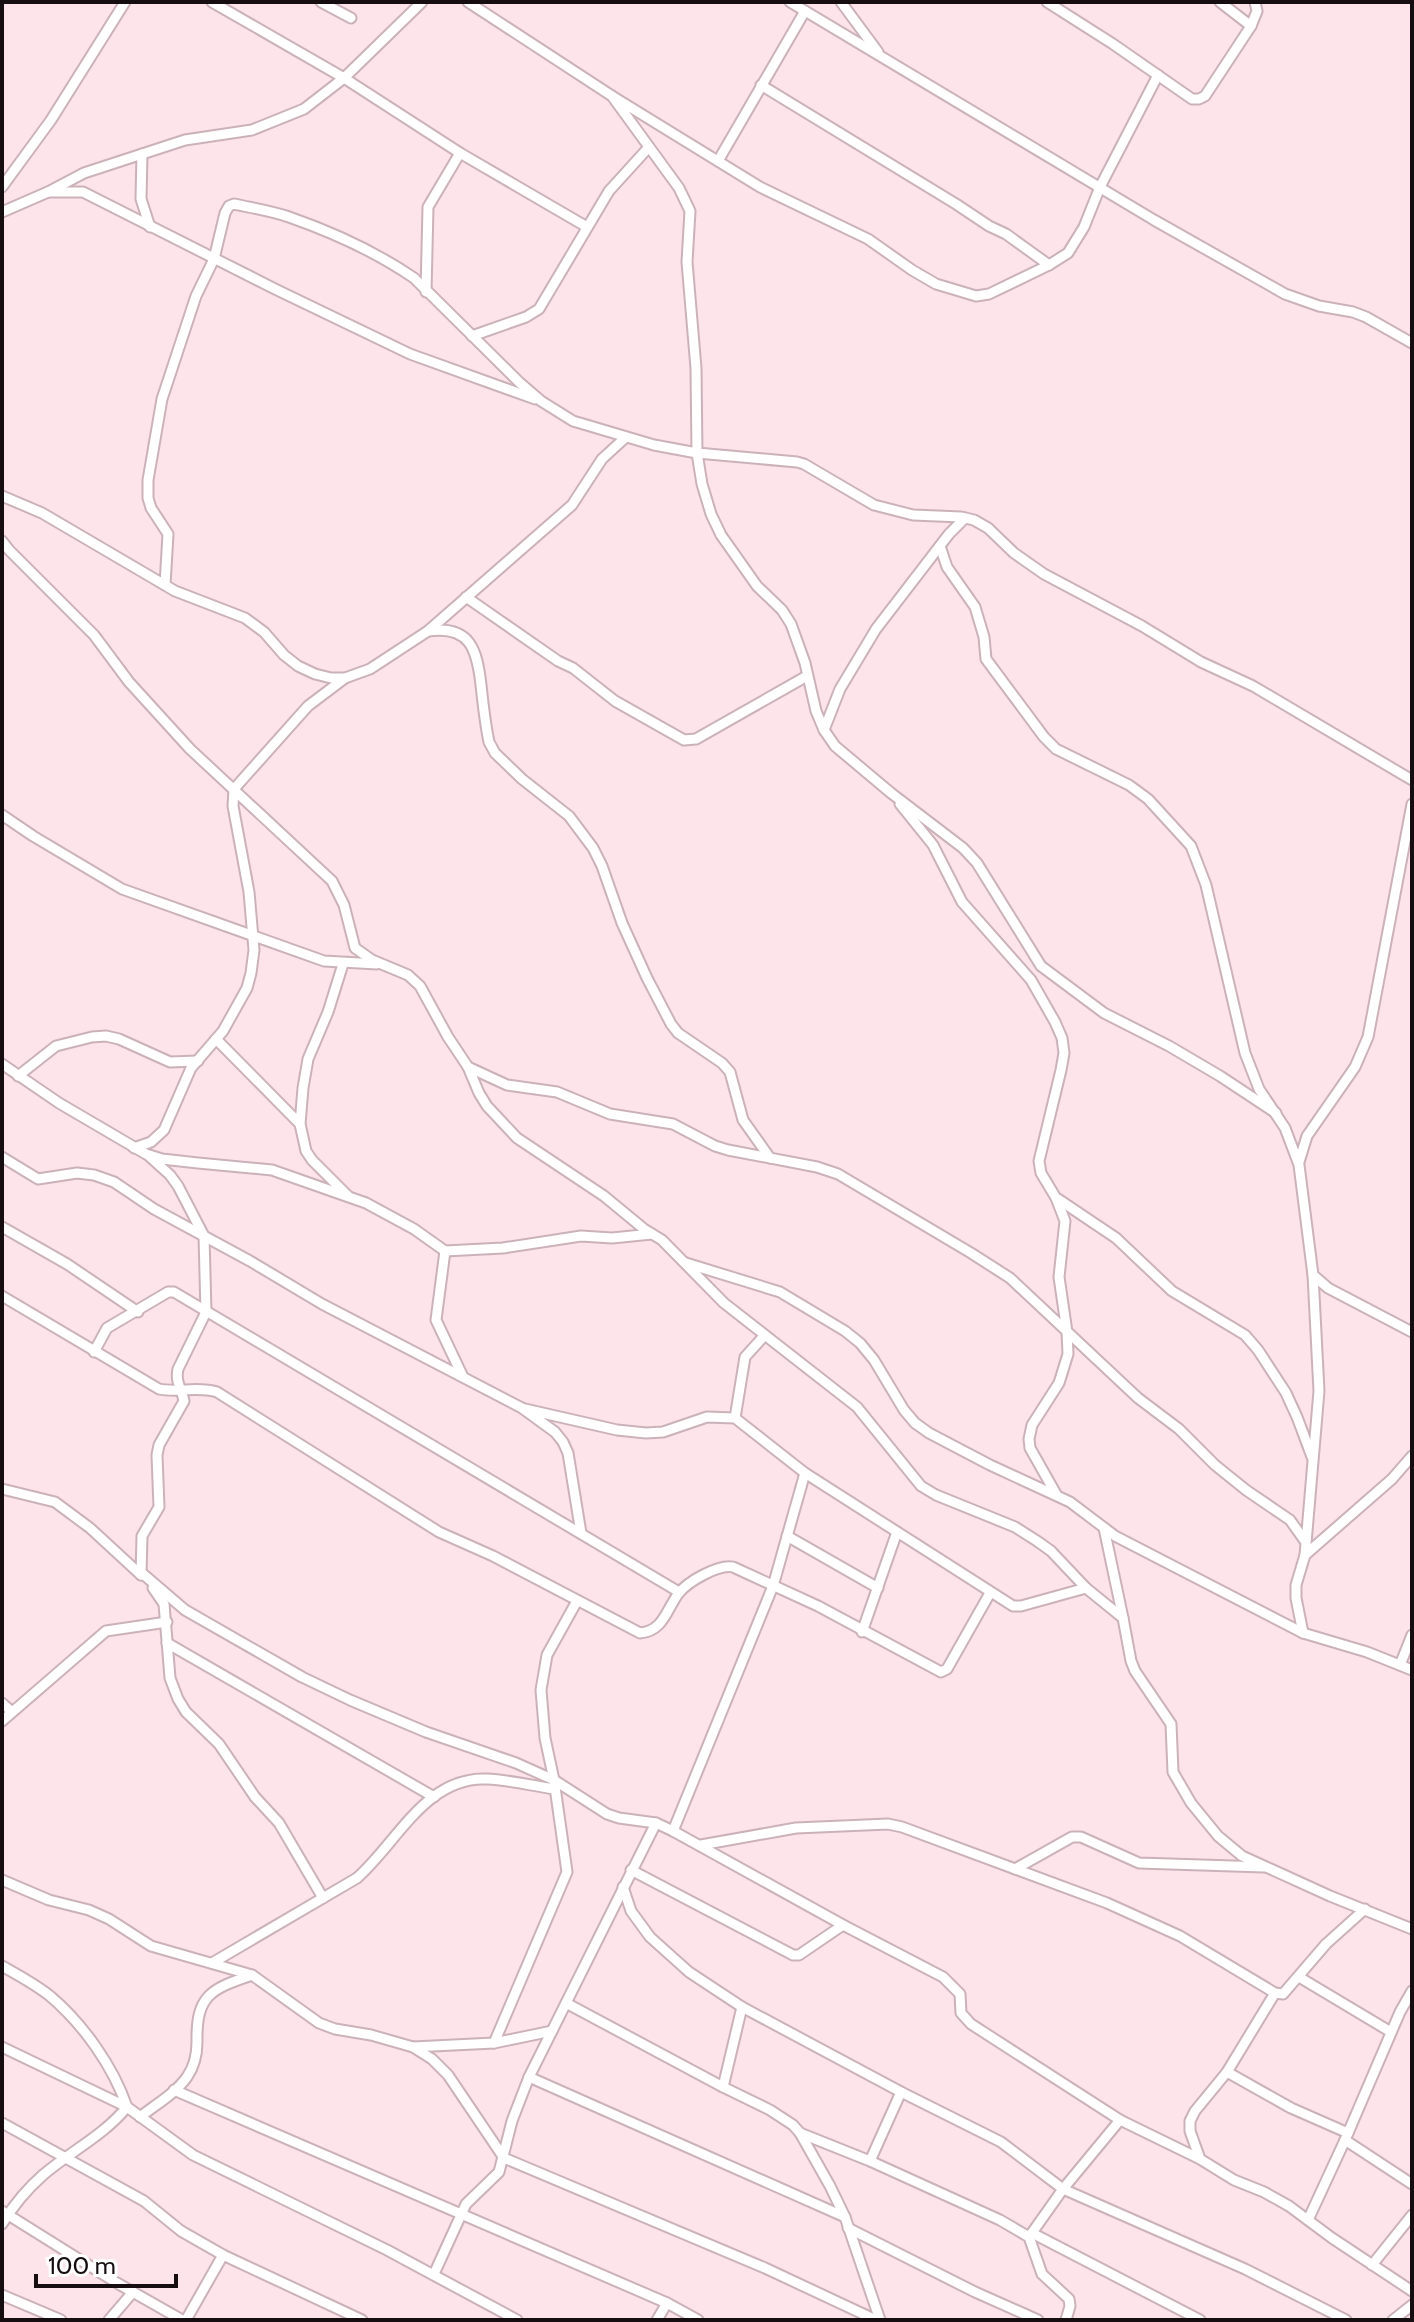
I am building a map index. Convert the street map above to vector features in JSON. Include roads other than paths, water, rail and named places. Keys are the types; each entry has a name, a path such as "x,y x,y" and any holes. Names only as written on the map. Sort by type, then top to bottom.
{"street":[{"path":"2,187 51,120 125,2"},
{"path":"212,2 344,78 460,153 587,227"},
{"path":"321,2 351,18"},
{"path":"2,212 84,173 185,140 252,130 304,109 344,78 422,2"},
{"path":"468,2 760,187 868,239 936,284 976,296 989,294 1068,253 1084,227 1100,187 1158,75"},
{"path":"790,2 1285,294 1366,317 1412,343"},
{"path":"841,2 880,55"},
{"path":"1047,2 1192,99 1205,96 1251,26 1257,11 1255,2"},
{"path":"1220,2 1251,26"},
{"path":"718,161 805,11"},
{"path":"761,85 1006,234 1049,265"},
{"path":"612,96 679,188 690,211 687,262 696,368 697,453 711,514 721,535 757,586 782,610 791,624 824,730 844,754 946,833 977,863 1041,966 1104,1013 1220,1076 1276,1113"},
{"path":"472,336 526,317 539,309 609,191 649,147"},
{"path":"426,292 428,207 460,153"},
{"path":"142,154 141,199 150,227"},
{"path":"48,192 83,192 410,354 541,401"},
{"path":"165,585 168,534 148,498 148,480 162,399 192,306 214,259 225,213 234,204 288,217 378,256 414,278 520,383 573,421 697,453 797,462 874,505 913,515 965,518 988,528 1014,553 1044,574 1142,626 1201,662 1253,686 1412,780"},
{"path":"134,1148 159,1136 191,1068 216,1039 247,988 254,950 253,934 243,854 233,806 234,789 323,693 345,678 370,669 428,631 572,505 602,459 626,437"},
{"path":"2,496 42,513 165,585 245,618 298,666 323,676 345,678"},
{"path":"824,730 840,689 876,629 965,518"},
{"path":"2,541 94,635 129,682 190,749 332,881 344,905 355,948 372,960 408,975 420,986 468,1067 487,1106 517,1138 604,1196 662,1240 724,1303 857,1407 921,1486 1015,1527 1037,1541 1123,1618"},
{"path":"940,546 947,567 975,607 984,637 986,659 1035,726 1056,749 1129,785 1148,799 1191,846 1206,885 1245,1053 1259,1089 1285,1128 1299,1165 1313,1275 1319,1391 1305,1555 1296,1585 1303,1633"},
{"path":"466,597 558,661 573,668 615,701 684,740 696,739 807,676"},
{"path":"428,631 450,630 463,635 471,645 478,659 489,742 495,753 569,816 593,848 622,923 671,1024 687,1041 722,1063 730,1072 743,1120 770,1158"},
{"path":"891,793 933,845 962,902 1031,980 1058,1030 1064,1053 1039,1161 1041,1173 1065,1221 1059,1277 1068,1354 1059,1383 1032,1425 1029,1439 1030,1448 1056,1495"},
{"path":"1299,1165 1307,1136 1355,1067 1368,1037 1412,804"},
{"path":"2,815 122,889 253,934 308,957 343,964 383,964"},
{"path":"343,964 328,1012 308,1059 300,1124 306,1151 349,1197"},
{"path":"18,1076 56,1046 92,1037 119,1039 170,1062 198,1061"},
{"path":"216,1039 300,1124"},
{"path":"2,1064 146,1154 162,1159 272,1170 366,1203 414,1229 445,1251 514,1247 581,1236 612,1238 652,1234"},
{"path":"468,1067 507,1085 548,1089 600,1111 673,1124 715,1146 838,1174 1010,1278 1215,1465 1290,1520 1305,1541"},
{"path":"146,1154 178,1186 204,1236 206,1312 176,1376 184,1401 182,1409 159,1445 159,1507 142,1536 142,1575 164,1604 170,1678 178,1699 186,1712 219,1744 255,1797 279,1823 323,1898"},
{"path":"2,1157 38,1179 77,1173 114,1182 154,1209 322,1304 522,1408 555,1432 563,1442 568,1453 581,1533"},
{"path":"1056,1198 1116,1238 1172,1291 1245,1335 1286,1393 1313,1461"},
{"path":"2,1227 67,1264 138,1312"},
{"path":"445,1251 436,1320 463,1378"},
{"path":"683,1262 780,1292 802,1303 860,1343 915,1423 929,1433 1070,1502 1131,1545 1303,1633 1412,1670"},
{"path":"1313,1275 1328,1288 1412,1332"},
{"path":"94,1352 107,1328 168,1292 174,1292 679,1592"},
{"path":"2,1296 159,1389 209,1389 217,1392 439,1532 493,1556 640,1633 656,1628 664,1620 679,1592 724,1565 818,1606 941,1672 947,1669 990,1593"},
{"path":"735,1418 745,1357 764,1336"},
{"path":"522,1408 617,1430 646,1433 663,1432 707,1417 735,1418 805,1473 1013,1606 1086,1588"},
{"path":"1305,1555 1398,1473 1412,1456"},
{"path":"673,1831 773,1586 805,1473"},
{"path":"2,1489 55,1502 185,1610 302,1677 426,1732 501,1757 607,1814 656,1823 943,1977 960,1994 961,2013 971,2024 1120,2120 1200,2159 1234,2180 1264,2192 1412,2291"},
{"path":"1104,1528 1131,1661 1171,1724 1171,1763 1179,1784 1218,1836 1242,1856 1412,1929"},
{"path":"862,1632 897,1532"},
{"path":"787,1536 878,1588"},
{"path":"494,2043 567,1872 545,1738 541,1690 547,1655 577,1601"},
{"path":"2,1721 106,1631 167,1622"},
{"path":"1400,1665 1412,1635"},
{"path":"167,1643 434,1797"},
{"path":"2,1703 11,1711"},
{"path":"212,1963 349,1884 368,1869 411,1819 447,1786 486,1779 555,1785"},
{"path":"434,2274 466,2204 499,2172 512,2121 529,2077 656,1823"},
{"path":"701,1845 796,1828 888,1824 902,1827 1107,1903 1180,1936 1275,1993 1283,1994 1326,1944 1365,1909"},
{"path":"1015,1869 1072,1837 1081,1837 1139,1863 1267,1867"},
{"path":"631,1870 793,1955 799,1955 843,1925"},
{"path":"2,1880 49,1900 89,1910 151,1946 252,1975 319,2023 413,2047 432,2059 448,2075 504,2158 765,2268 878,2320"},
{"path":"623,1887 631,1911 650,1937 689,1972 742,2007 1001,2142 1063,2189 1245,2269 1346,2320"},
{"path":"2,1966 51,1997 76,2023 119,2084 127,2107"},
{"path":"140,2117 187,2077 196,2058 199,2008 206,1996 221,1986 252,1975"},
{"path":"1299,1977 1391,2032"},
{"path":"1308,2220 1412,1991"},
{"path":"1200,2159 1190,2131 1190,2121 1227,2072 1275,1993"},
{"path":"566,2003 784,2118 800,2133 845,2217 878,2320"},
{"path":"723,2087 742,2007"},
{"path":"413,2047 494,2043 552,2031"},
{"path":"2,2047 127,2107 193,2155 434,2274 517,2320"},
{"path":"1227,2072 1347,2137 1412,2184"},
{"path":"529,2077 845,2217"},
{"path":"174,2090 667,2303 698,2320"},
{"path":"870,2161 901,2092"},
{"path":"127,2107 106,2130 30,2188 4,2216 184,2320 223,2255"},
{"path":"1030,2235 1120,2120"},
{"path":"2,2123 144,2201 181,2231 223,2255 362,2320"},
{"path":"800,2133 1000,2220 1200,2320"},
{"path":"1372,2265 1412,2215"},
{"path":"848,2228 1038,2320"},
{"path":"1030,2235 1042,2274 1069,2299 1066,2320"},
{"path":"109,2320 133,2292"},
{"path":"2,2295 61,2320"},
{"path":"657,2320 667,2303"},
{"path":"1393,2320 1412,2305"}]}
